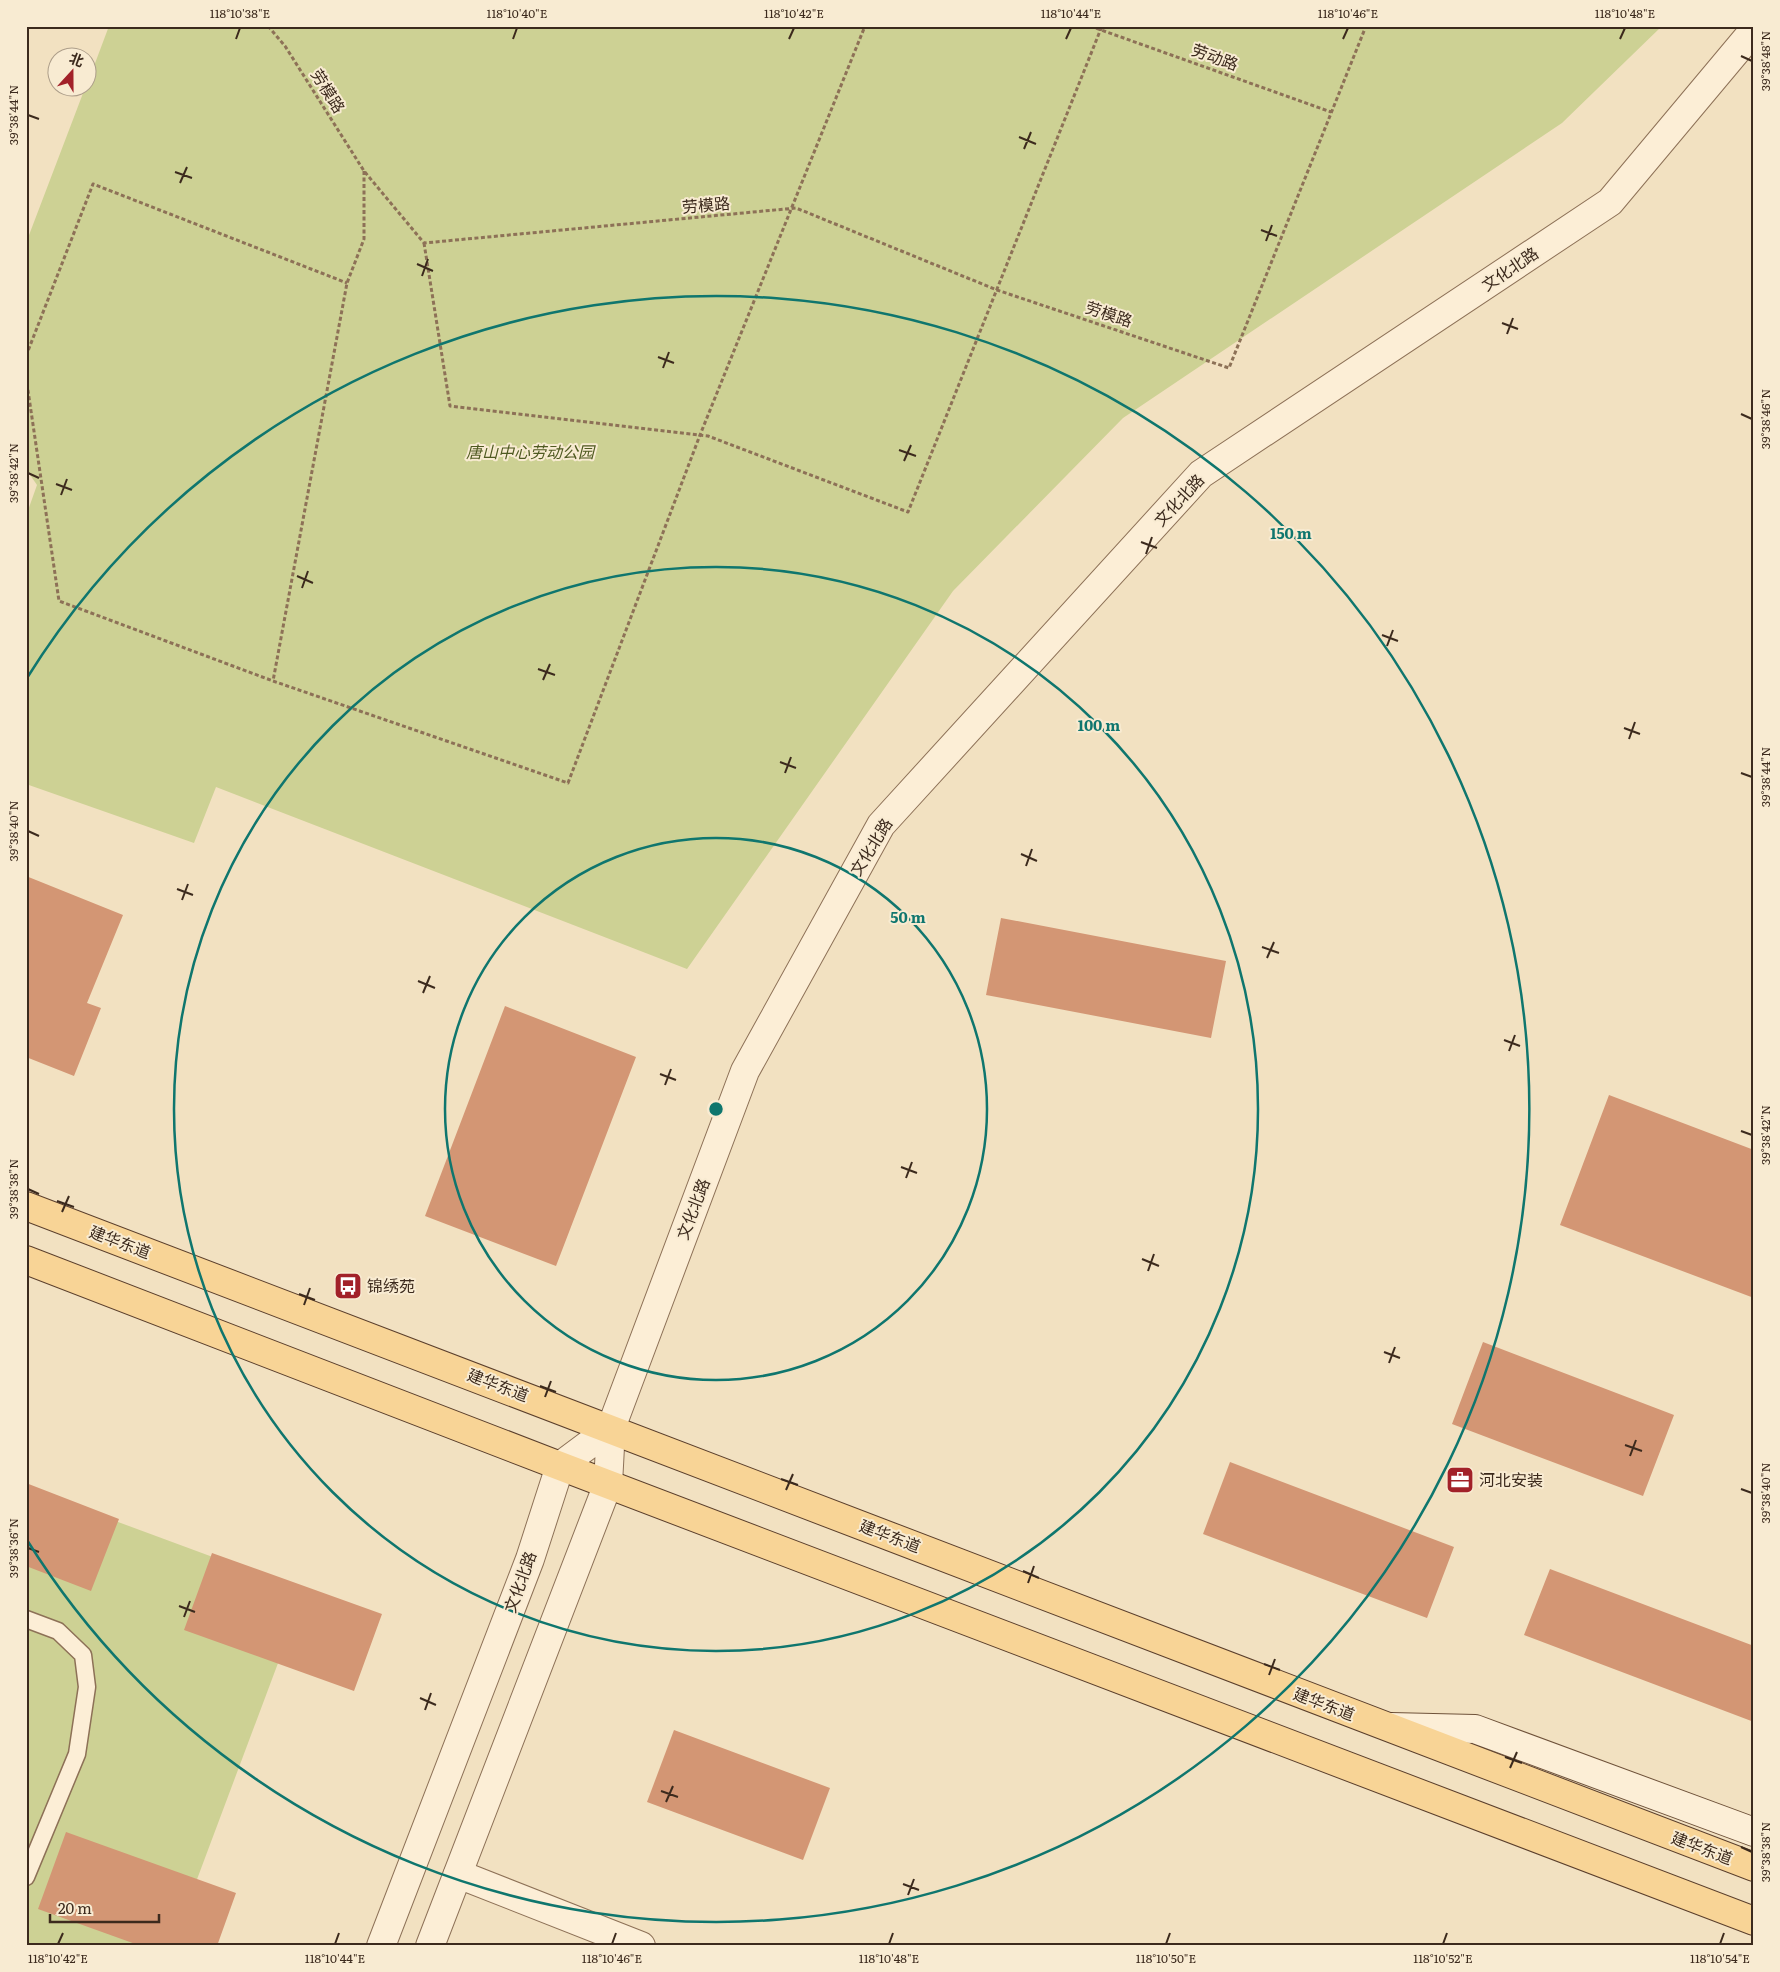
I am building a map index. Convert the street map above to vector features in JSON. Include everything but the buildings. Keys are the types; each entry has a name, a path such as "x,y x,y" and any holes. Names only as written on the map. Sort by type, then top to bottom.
{"main road":[{"name":"建华东道","path":"26,1206 610,1428 1754,1868"},
{"path":"26,1260 560,1466 1754,1921"}],"street":[{"name":"文化北路","path":"610,1428 745,1071 882,825 1201,474 1610,202 1754,30"},
{"path":"560,1466 610,1428"},
{"path":"430,1946 608,1484 610,1428"},
{"name":"文化北路","path":"381,1946 530,1559 560,1466"},
{"path":"1384,1727 1475,1729 1754,1832"},
{"path":"458,1874 641,1946"}],"lane":[{"path":"26,1619 58,1631 83,1655 87,1687 76,1754 26,1877"}],"path":[{"name":"劳模路","path":"268,26 285,46 364,171 424,243 796,208 997,290 1229,368 1332,112"},
{"path":"26,376 59,601 273,681 568,783 700,435 865,26"},
{"name":"劳动路","path":"1090,26 1101,28 1332,112"},
{"path":"1332,112 1366,26"},
{"path":"424,243 450,406 708,436 908,512 1101,28"},
{"path":"273,681 347,283 364,239 364,171"},
{"path":"26,356 93,184 347,283"}],"green space":[{"name":"唐山中心劳动公园","path":"109,26 1662,26 1562,123 1123,418 953,591 687,969 216,787 194,843 26,784 26,516 37,485 26,469 26,243 81,98 98,98 98,55"},
{"path":"26,1488 305,1591 172,1946 26,1946"}],"place":[{"name":"锦绣苑","path":"348,1286"},
{"name":"河北安装","path":"1460,1480"}]}
